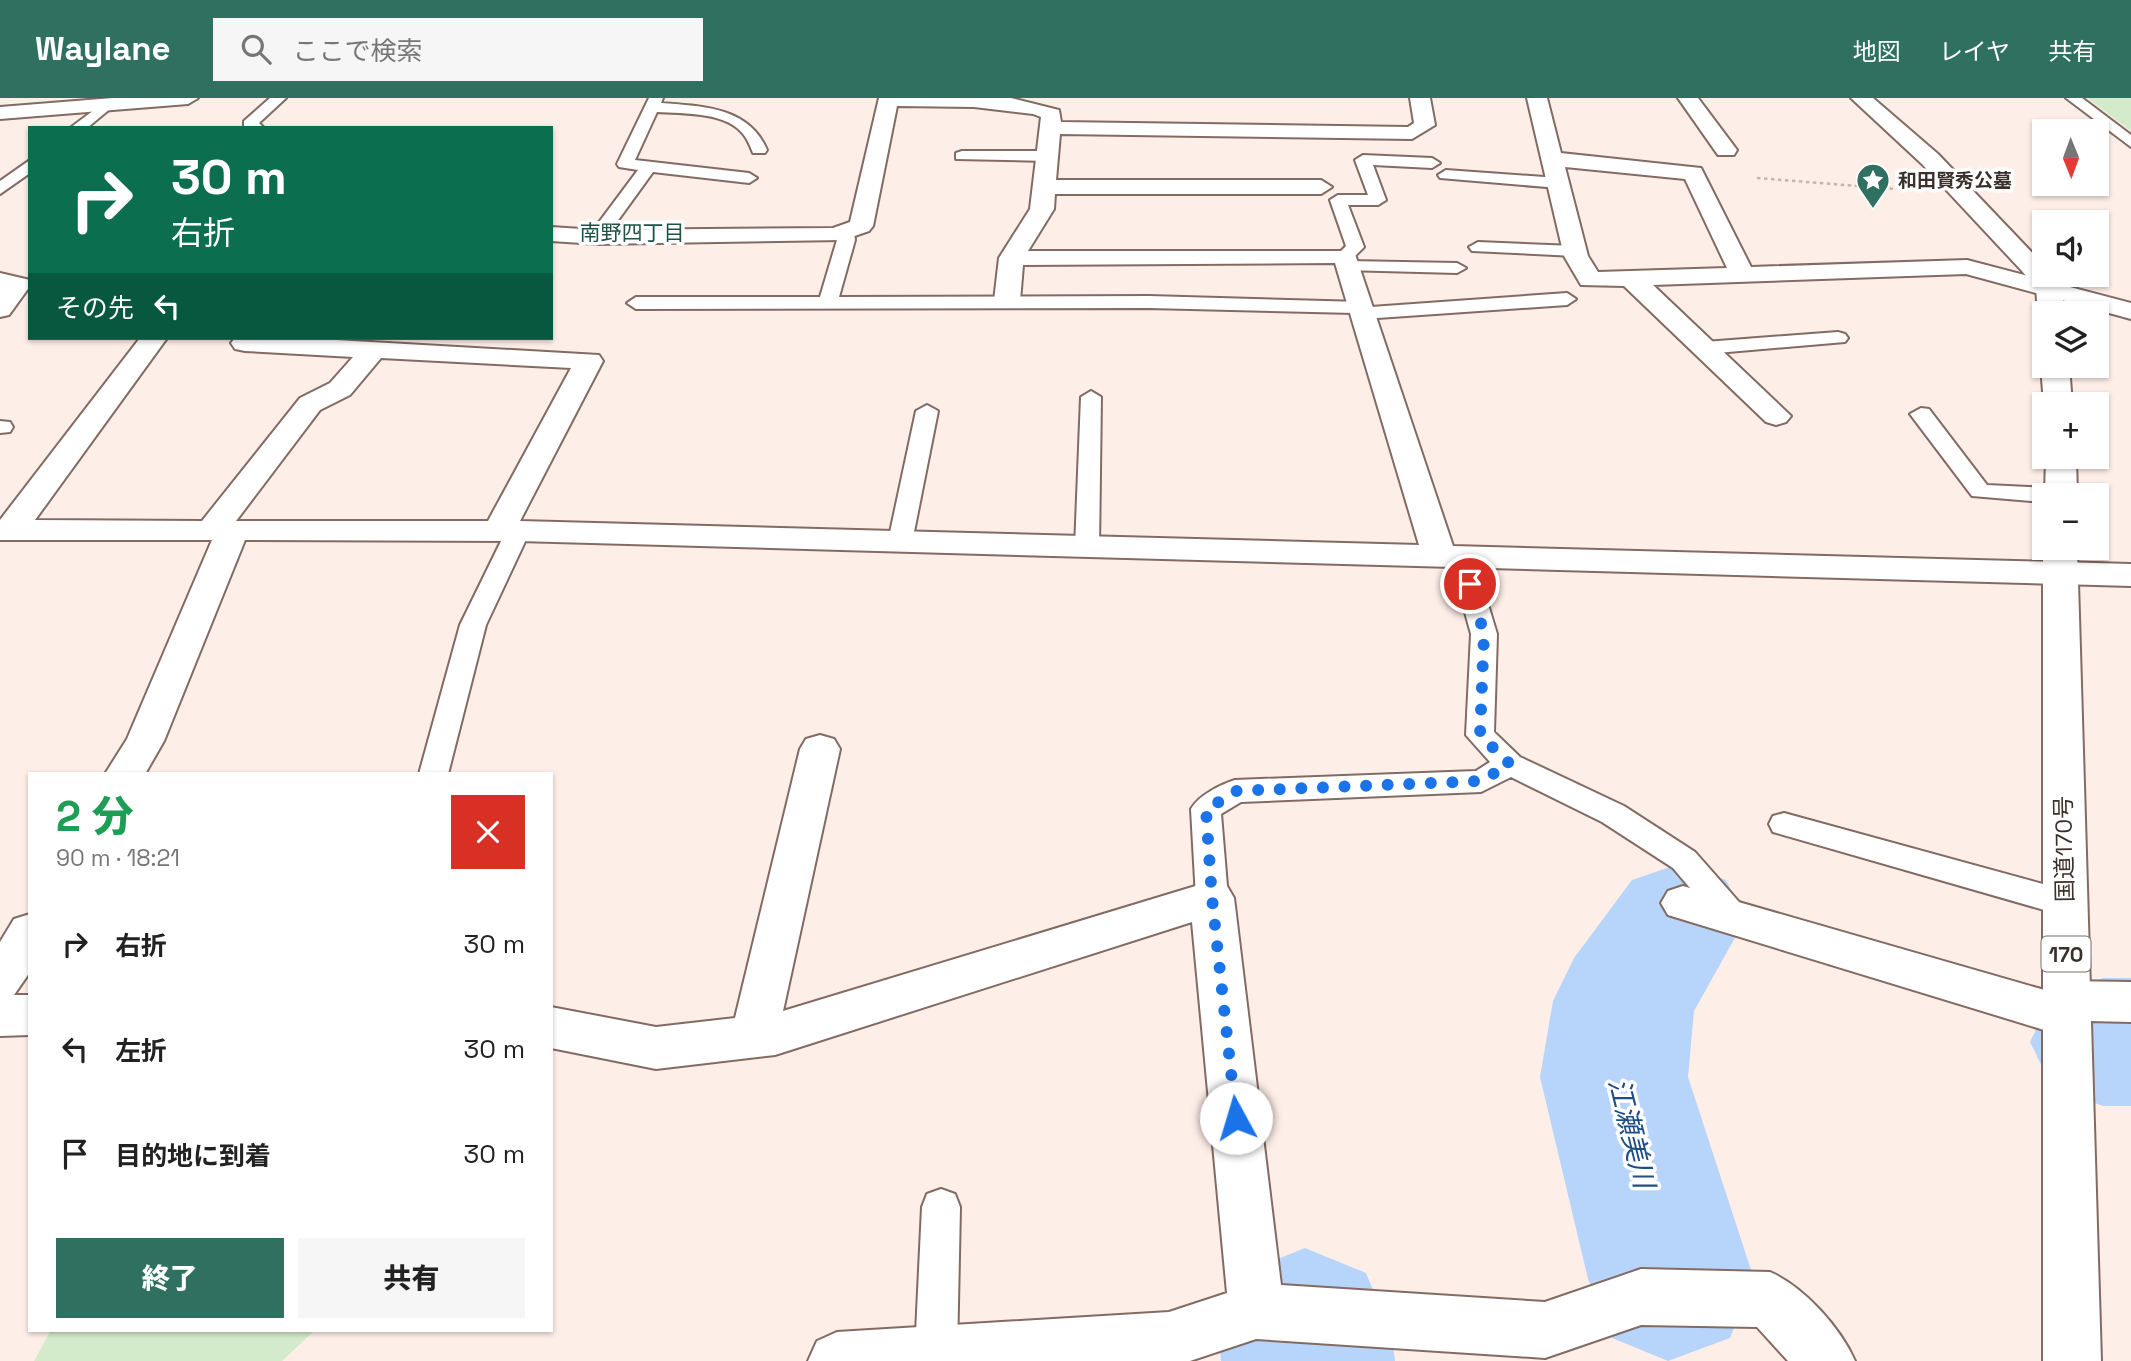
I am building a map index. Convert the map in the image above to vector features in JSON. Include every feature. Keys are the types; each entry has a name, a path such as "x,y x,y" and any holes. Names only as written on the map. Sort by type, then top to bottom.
{"main road":[{"path":"0,113 188,98"},
{"path":"1051,128 1214,119 1412,133 1425,125 1420,98"},
{"path":"1537,98 1575,251 1590,280 1967,267 2032,283"},
{"path":"1688,98 1726,150"},
{"path":"1861,98 1930,159 2032,269"},
{"path":"553,234 597,237 835,235 862,226 889,99 989,101 1044,109 1052,114 1042,208 1011,258 1007,301"},
{"path":"1552,159 1693,173 1743,275"},
{"path":"1045,187 1321,187"},
{"path":"1011,258 1347,261 1362,311 1451,558"},
{"path":"1631,279 1776,416"},
{"path":"0,281 19,283 0,309"},
{"path":"2050,301 2049,287 2131,311"},
{"path":"6,530 152,340"},
{"path":"246,343 589,361 509,531"},
{"path":"126,772 145,741 222,530 310,404 340,389 374,350"},
{"path":"6,530 509,531 1451,558 2032,560"},
{"path":"2060,560 2131,575"},
{"name":"国道170号","path":"2060,560 2072,1361"},
{"path":"754,1037 820,749"},
{"path":"553,1027 656,1048 775,1034 1212,898 1256,1311"},
{"path":"1682,904 2067,1009 2131,1002"},
{"path":"0,981 28,935"},
{"path":"0,1016 28,1015"},
{"path":"837,1361 1169,1340 1256,1311 1545,1330 1641,1297 1770,1300 1826,1361"}],"lane":[{"path":"253,126 249,124 279,98"},
{"path":"2073,98 2131,142"},
{"path":"749,178 625,164 655,102 743,124 756,135 760,150"},
{"path":"80,126 107,105"},
{"path":"962,156 1048,156"},
{"path":"1432,163 1363,160 1378,200 1338,200 1355,247 1347,261 1457,268"},
{"path":"0,189 28,167"},
{"path":"597,237 649,167"},
{"path":"1446,175 1558,183"},
{"path":"828,302 846,240 845,232"},
{"path":"1478,247 1575,251"},
{"path":"636,303 1007,301 1362,311 1567,299"},
{"path":"1704,348 1838,338"},
{"path":"1087,548 1091,397"},
{"path":"900,542 928,411"},
{"path":"1922,414 1980,491 2032,494"},
{"path":"434,772 473,625 509,531"},
{"path":"1451,558 1484,634 1480,735 1510,764 1612,814 1684,860 1735,919"},
{"path":"1212,898 1206,810 1236,791 1481,781 1510,764"},
{"path":"1784,824 2065,903"},
{"path":"936,1354 941,1207"}],"path":[{"path":"1693,173 1964,195"}],"green space":[{"path":"2087,98 2131,98 2131,131"},
{"path":"50,1332 313,1332 282,1361 34,1361"}],"waterway":[{"name":"江瀬美川","path":"1671,1279 1614,1077 1624,1001 1679,918"},
{"name":"江瀬美川","path":"2103,1042 2131,1042"},
{"name":"江瀬美川","path":"1305,1334 1308,1361"}],"place":[{"name":"和田賢秀公墓","path":"1873,210"}],"district":[{"name":"南野四丁目","path":"632,232"}],"route":[{"path":"1236,1118 1212,898 1206,810 1236,791 1481,781 1510,764 1480,735 1479,701 1485,672 1484,634 1470,584"}]}
